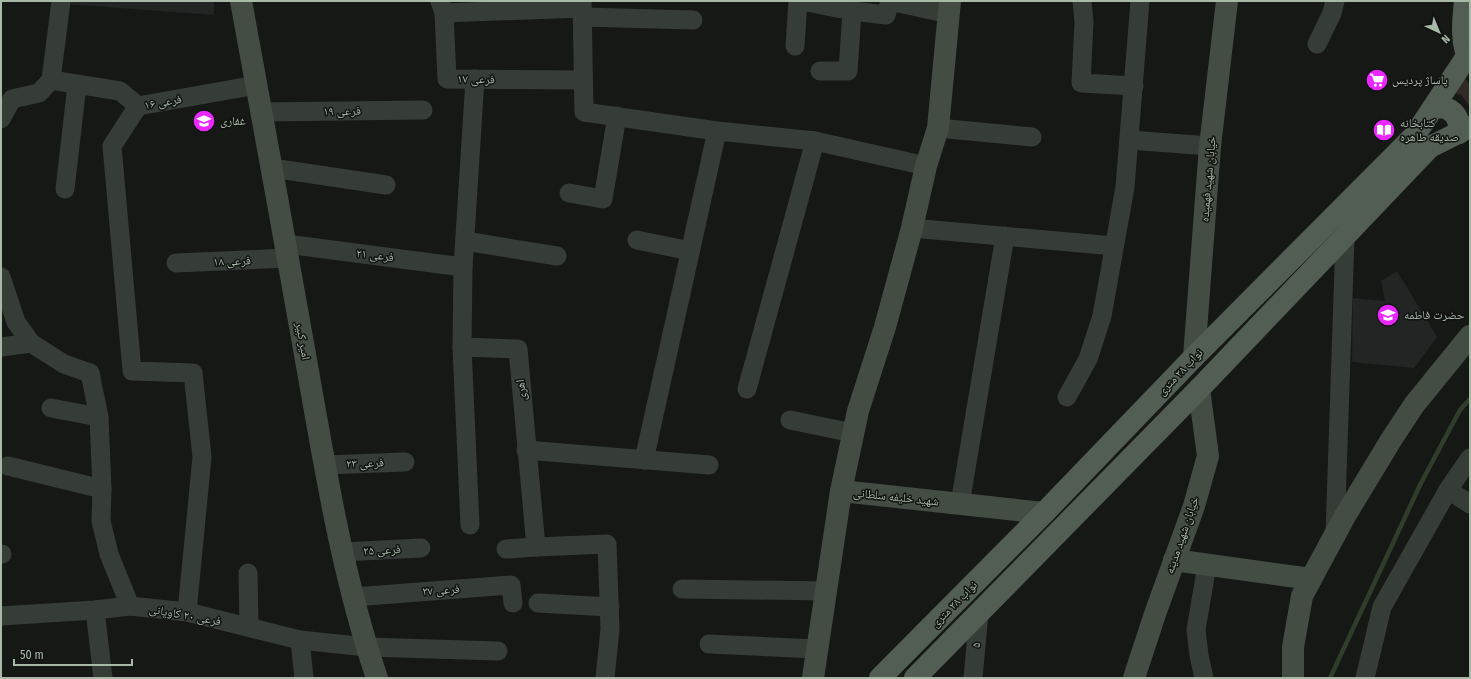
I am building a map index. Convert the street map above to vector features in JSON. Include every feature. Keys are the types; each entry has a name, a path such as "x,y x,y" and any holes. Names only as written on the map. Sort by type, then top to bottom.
{"main road":[{"path":"1465,1 1463,36 1469,58"},
{"name":"نواب ۲۸ متری","path":"880,678 1044,513 1194,357 1415,135 1469,58"},
{"path":"1433,108 1440,106 1452,110 1465,130"},
{"name":"نواب ۲۸ متری","path":"915,678 1200,389 1430,147 1465,130"}],"street":[{"path":"1,119 12,99 39,93 52,80 61,1"},
{"name":"امیر کبیر","path":"241,1 335,522 367,647 377,678"},
{"path":"795,46 798,1"},
{"path":"802,1 852,11 886,15 890,1 949,8 938,128 926,166 912,228 885,327 858,411 840,491"},
{"path":"1082,1 1084,22 1080,83 1134,86"},
{"path":"1067,397 1088,359 1102,316 1125,187 1140,1"},
{"name":"خیابان شهید فهمیده","path":"1194,357 1210,146 1227,1"},
{"path":"1317,44 1332,13 1335,1"},
{"path":"442,7 582,9 693,20"},
{"name":"فرعی ۱۷","path":"442,7 447,79 583,80"},
{"path":"582,9 584,112 717,131 815,141 926,166"},
{"path":"820,71 848,71 852,11"},
{"path":"470,526 462,347 463,267 475,79"},
{"name":"فرعی ۱۶","path":"52,80 120,92 138,106 256,86"},
{"path":"65,189 77,85"},
{"path":"138,106 112,146 132,371 193,373 202,457 187,612"},
{"name":"فرعی ۱۹","path":"261,112 423,110"},
{"path":"569,193 603,199 617,116"},
{"path":"938,128 1032,137"},
{"path":"644,460 717,131"},
{"path":"1129,140 1210,146"},
{"path":"747,389 815,141"},
{"path":"272,168 386,185"},
{"path":"912,228 1114,246"},
{"path":"960,504 1005,236"},
{"path":"1335,534 1345,237"},
{"path":"637,240 690,250"},
{"path":"465,241 557,256"},
{"name":"فرعی ۱۸","path":"176,263 287,251"},
{"name":"فرعی ۲۱","path":"287,251 463,267"},
{"path":"3,289 16,322 31,343 64,364 90,373 99,417 102,489 101,521 109,554 130,606"},
{"path":"1293,678 1292,647 1302,596 1335,534 1390,440 1414,405 1470,336"},
{"path":"1,347 31,343"},
{"name":"اهری","path":"462,347 518,349 536,547"},
{"name":"خیابان شهید مدینه","path":"1134,678 1155,614 1194,506 1208,456 1200,389"},
{"path":"51,408 99,417"},
{"path":"790,420 853,433"},
{"path":"526,450 709,465"},
{"path":"1365,678 1382,607 1448,490 1470,458"},
{"name":"فرعی ۲۳","path":"325,465 405,462"},
{"path":"8,466 102,489"},
{"path":"1448,490 1470,504"},
{"name":"شهید خلیفه سلطانی","path":"813,678 840,491 1044,513"},
{"path":"506,549 607,544 610,629 605,678"},
{"name":"فرعی ۲۵","path":"342,552 421,548"},
{"path":"1174,560 1311,579"},
{"path":"1204,678 1196,630 1207,565"},
{"path":"248,573 249,627"},
{"name":"فرعی ۲۷","path":"354,597 511,585 513,603"},
{"path":"682,589 826,591"},
{"path":"538,604 610,607"},
{"name":"فرعی ۲۰ کاویانی","path":"1,616 95,610 130,606 187,612 300,640 367,647 498,651"},
{"path":"95,610 103,678"},
{"name":"۵","path":"973,678 979,613"},
{"path":"300,640 304,678"},
{"path":"709,644 817,649"}],"shaded area":[{"path":"69,1 214,1 214,15 67,4"},
{"path":"1464,76 1470,86 1470,107 1461,95 1451,92"},
{"name":"حضرت فاطمه","path":"1397,271 1437,337 1414,368 1352,362 1353,298 1385,301 1381,281"}],"waterway":[{"path":"1330,678 1421,483 1460,410 1470,399"}],"place":[{"name":"پاساژ پردیس","path":"1377,80"},
{"name":"غفاری","path":"204,121"},
{"name":"کتابخانه صدیقه طاهره","path":"1384,130"},
{"name":"حضرت فاطمه","path":"1388,315"}]}
